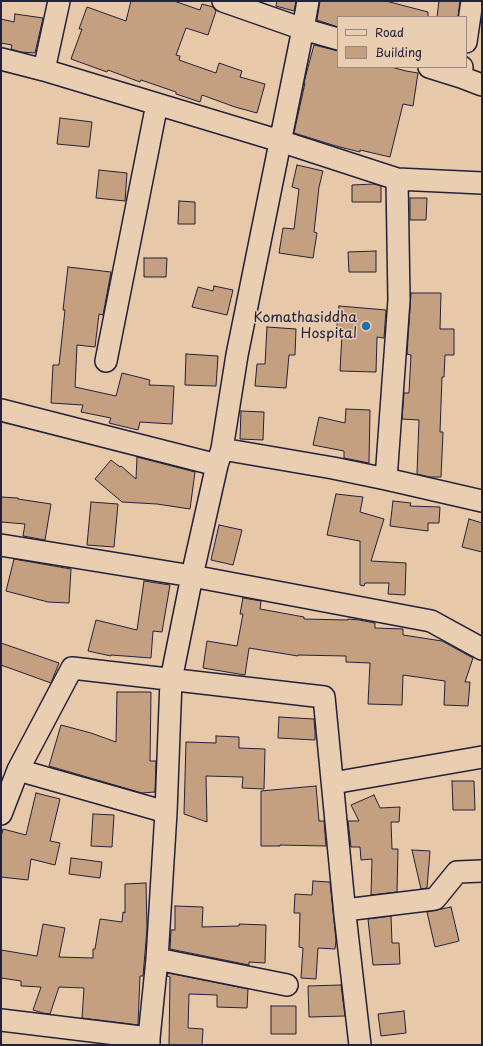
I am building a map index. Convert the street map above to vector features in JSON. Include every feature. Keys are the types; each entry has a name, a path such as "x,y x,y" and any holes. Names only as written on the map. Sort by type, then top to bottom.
{"street":[{"path":"44,70 59,1"},
{"path":"223,1 303,29 337,39"},
{"path":"1,1020 149,1042 157,959 166,812 171,680 192,576 219,457 237,355 308,1"},
{"path":"467,35 472,1"},
{"path":"1,59 44,70 280,140 397,179 482,183"},
{"path":"436,68 462,72 482,85"},
{"path":"106,361 157,104"},
{"path":"386,478 399,300 397,179"},
{"path":"1,410 219,457 333,468 386,478 482,501"},
{"path":"1,545 192,576 431,621 482,649"},
{"path":"1,814 18,770 72,668 324,697 360,1045"},
{"path":"332,783 482,757"},
{"path":"18,770 166,812"},
{"path":"345,910 435,899 457,872 482,871"},
{"path":"157,959 287,985"}],"building":[{"path":"131,1 174,1 200,10 202,4 213,7 216,11 208,35 186,28 176,55 180,56 179,60 216,73 219,63 242,71 240,77 265,84 257,113 202,95 200,102 141,80 140,82 108,70 107,72 71,59 82,29 79,29 87,7 126,21"},
{"path":"277,1 296,1 294,11 276,6"},
{"path":"320,1 386,1 428,12 428,16 337,16 337,27 317,20"},
{"path":"439,1 460,1 458,16 437,16"},
{"path":"15,14 43,18 35,53 21,52 11,49 12,45 1,43 1,19 14,22"},
{"path":"314,45 337,51 337,68 395,68 418,73 413,106 403,104 390,157 336,146 294,133 304,83"},
{"path":"60,118 92,122 89,147 57,144"},
{"path":"297,165 323,171 319,187 314,232 317,233 313,258 279,253 283,228 294,229 299,189 292,187"},
{"path":"99,170 127,173 125,201 96,198"},
{"path":"374,184 381,186 381,202 352,202 352,185"},
{"path":"410,198 427,198 426,220 410,220"},
{"path":"179,201 195,202 195,224 178,224"},
{"path":"376,251 376,272 349,272 348,252"},
{"path":"144,258 167,258 166,277 144,277"},
{"path":"68,267 111,272 103,315 99,314 95,347 77,345 75,387 116,396 122,373 150,380 149,385 174,386 172,424 140,422 138,430 109,423 111,418 81,412 83,405 51,403 53,365 59,365"},
{"path":"214,286 233,290 227,315 192,307 198,287 213,291"},
{"path":"411,293 441,293 440,329 454,329 454,355 445,355 444,377 442,377 440,432 443,432 441,477 430,477 417,474 419,420 402,419 404,393 409,393 411,355 407,354"},
{"path":"339,306 386,310 384,338 377,337 376,372 340,371 342,334 336,334"},
{"path":"267,327 296,329 295,355 289,355 286,388 255,386 257,364 265,364"},
{"path":"186,354 218,356 216,386 185,385"},
{"path":"346,409 370,410 369,463 344,458 344,451 313,445 319,417 345,423"},
{"path":"241,411 264,412 263,440 240,439"},
{"path":"137,457 195,472 190,509 157,504 122,502 95,479 111,460 120,467 121,466 136,479"},
{"path":"336,494 363,497 360,512 384,519 371,561 406,563 405,595 388,594 389,583 365,583 364,586 360,585 360,541 327,535"},
{"path":"1,497 18,498 51,504 45,540 23,536 25,524 1,522"},
{"path":"393,501 411,503 410,506 440,507 439,523 428,523 428,531 390,526"},
{"path":"91,502 118,504 114,547 87,545"},
{"path":"469,519 482,523 482,552 462,547"},
{"path":"219,525 242,530 233,565 211,560"},
{"path":"14,559 71,569 69,603 48,602 6,591"},
{"path":"144,581 170,585 162,632 153,631 151,658 111,656 88,651 96,620 137,630"},
{"path":"243,598 261,601 260,609 304,617 304,619 359,620 375,623 375,628 403,629 403,635 442,641 473,658 465,682 470,682 468,706 444,705 445,681 403,675 402,705 368,704 370,663 346,662 346,656 298,656 249,648 245,675 203,668 207,641 237,646 243,614 240,614"},
{"path":"1,643 59,663 51,683 1,665"},
{"path":"117,692 151,692 150,761 156,761 155,792 142,793 49,766 61,725 91,733 116,742"},
{"path":"279,717 314,719 315,740 278,738"},
{"path":"216,736 239,737 239,748 265,749 264,789 242,788 243,777 206,776 207,822 184,814 186,742 216,743"},
{"path":"452,781 474,781 475,810 453,810"},
{"path":"316,786 319,821 324,821 326,846 261,846 261,791"},
{"path":"36,793 60,799 50,841 60,843 55,865 31,859 28,880 1,877 1,837 3,829 26,835"},
{"path":"374,795 380,808 400,807 399,822 391,822 392,849 398,849 397,892 371,895 372,859 361,860 360,847 351,847 348,821 359,821 351,805"},
{"path":"93,814 114,815 112,847 91,846"},
{"path":"412,850 430,851 427,888 421,889"},
{"path":"71,858 102,862 100,878 69,874"},
{"path":"313,881 330,882 336,940 335,949 318,948 316,979 301,978 303,948 299,947 300,913 294,913 295,894 312,895"},
{"path":"146,883 147,929 143,976 140,976 138,1025 82,1018 84,988 59,987 50,1014 33,1010 41,987 21,986 21,981 1,978 1,950 37,956 43,924 65,928 59,957 93,958 93,949 95,949 100,919 122,922 123,912 125,913 125,884"},
{"path":"175,906 203,907 202,927 239,926 239,924 266,925 265,963 249,962 249,965 170,949 171,930 175,930"},
{"path":"451,907 459,941 435,947 427,912"},
{"path":"391,916 392,943 399,943 400,964 373,965 368,919"},
{"path":"168,973 248,989 247,1008 217,1007 217,995 189,994 188,1028 203,1029 202,1045 169,1045 170,977 167,976"},
{"path":"341,985 345,1016 309,1017 308,986"},
{"path":"271,1006 296,1006 296,1034 271,1034"},
{"path":"404,1011 406,1033 381,1036 378,1014"}],"place":[{"name":"Komathasiddha Hospital","path":"366,326"}]}
